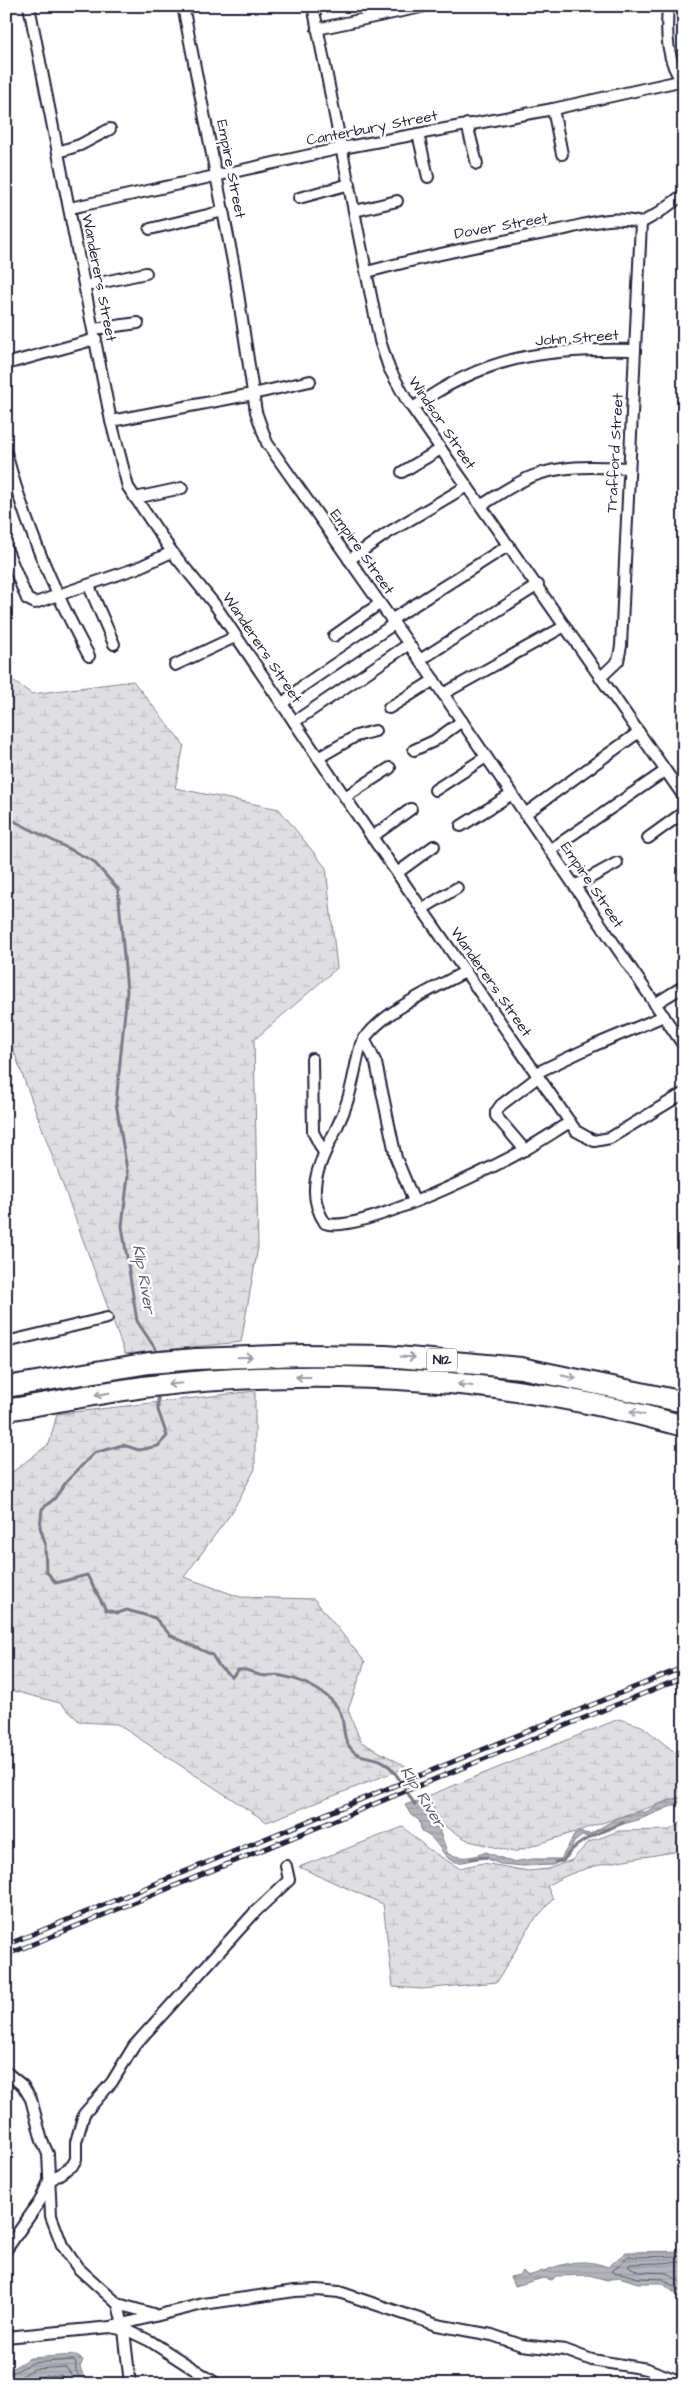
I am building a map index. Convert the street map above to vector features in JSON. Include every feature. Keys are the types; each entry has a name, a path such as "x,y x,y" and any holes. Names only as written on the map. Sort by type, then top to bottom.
{"highway":[{"name":"N12","path":"6,1387 148,1363 196,1359 303,1355 405,1357 520,1368 684,1402"},
{"name":"N12","path":"6,1410 150,1386 299,1377 448,1383 605,1406 684,1426"}],"street":[{"name":"Wanderers Street","path":"29,6 86,286 111,420 124,478 135,498 172,552 215,605 465,972 570,1122 582,1136 594,1141 604,1141 620,1134 684,1093"},
{"name":"Empire Street","path":"183,6 218,177 260,426 266,443 434,680 684,1046"},
{"name":"Windsor Street","path":"313,6 384,354 396,382 467,486 510,544 684,798"},
{"path":"317,29 426,6"},
{"path":"668,6 667,43 683,82"},
{"name":"Canterbury Street","path":"70,208 218,177 342,148 553,109 683,82"},
{"path":"553,109 562,154"},
{"path":"468,124 477,164"},
{"path":"58,152 80,145 110,129"},
{"path":"418,134 428,177"},
{"path":"300,198 350,184"},
{"path":"641,223 684,194"},
{"path":"355,211 397,201"},
{"path":"150,229 224,211"},
{"name":"Dover Street","path":"367,272 444,252 568,229 606,219 622,218 641,223"},
{"name":"Trafford Street","path":"600,678 614,666 620,655 641,223"},
{"path":"86,286 146,273"},
{"path":"6,364 95,334 138,323"},
{"name":"John Street","path":"413,408 470,373 507,360 564,350 635,350"},
{"path":"111,420 254,394 310,381"},
{"path":"402,472 441,449"},
{"path":"6,453 26,517 58,596 89,656"},
{"path":"482,505 522,481 549,471 581,467 629,468"},
{"path":"349,560 386,534 467,486"},
{"path":"135,498 182,488"},
{"path":"282,704 393,622 510,544"},
{"path":"6,548 29,601 38,603 137,568 172,552"},
{"path":"420,660 538,585"},
{"path":"89,586 114,644"},
{"path":"334,636 380,604"},
{"path":"443,694 566,626"},
{"path":"175,665 235,637"},
{"path":"294,722 409,644"},
{"path":"390,708 434,680"},
{"path":"414,750 434,741 462,721"},
{"path":"318,758 356,736 375,731"},
{"path":"526,814 638,732"},
{"path":"435,790 486,757"},
{"path":"345,797 390,768"},
{"path":"550,850 666,771"},
{"path":"461,826 512,794"},
{"path":"372,837 411,809"},
{"path":"648,838 684,812"},
{"path":"397,873 434,846"},
{"path":"575,886 617,863"},
{"path":"422,909 457,888"},
{"path":"465,972 403,1007 364,1038 346,1106 334,1137 324,1153 316,1174 316,1206 325,1223 342,1225 414,1201 474,1176 525,1150 570,1122"},
{"path":"655,1004 684,986"},
{"path":"525,1150 496,1116 496,1112 501,1104 537,1075 595,1045 664,1016"},
{"path":"364,1038 376,1063 396,1158 414,1201"},
{"path":"312,1059 313,1132 324,1153"},
{"path":"6,1342 107,1318"},
{"path":"6,2250 40,2201 49,2181 72,2166 76,2159 76,2142 84,2114 112,2082 134,2046 255,1912 289,1880 286,1866"},
{"path":"6,2072 23,2086 30,2099 42,2141 48,2154 51,2216 62,2245 78,2268 118,2304 157,2314"},
{"path":"6,2338 124,2327 157,2314 203,2304 295,2291 317,2290 339,2292 437,2325 492,2335 521,2345 566,2350 592,2360 647,2369 674,2379 681,2384"},
{"path":"118,2304 124,2327 130,2384"},
{"path":"124,2327 150,2341 217,2384"}],"green space":[{"path":"6,676 32,694 133,681 184,745 175,788 279,809 326,868 337,968 254,1040 258,1247 241,1342 125,1354 6,1030"},
{"path":"255,1391 255,1469 232,1512 184,1577 240,1597 314,1599 365,1662 348,1710 361,1742 407,1767 267,1822 117,1724 80,1722 60,1703 6,1689 6,1477 49,1444 57,1414"},
{"path":"619,1719 642,1726 677,1754 684,1764 684,1796 514,1852 469,1841 441,1824 428,1796"},
{"path":"684,1820 684,1850 596,1866 578,1871 547,1886 553,1899 531,1924 497,1982 422,1989 393,1987 383,1904 299,1867 403,1827 428,1849 459,1868 483,1863 528,1871 548,1869 572,1860 589,1842 619,1831 670,1830"}],"water":[{"path":"684,1796 684,1801 638,1820 597,1831 590,1837 582,1836 574,1842 568,1857 553,1865 523,1866 500,1864 481,1856 467,1861 458,1862 451,1860 445,1856 430,1837 422,1832 419,1820 411,1815 405,1805 420,1800 425,1815 435,1819 440,1825 440,1833 448,1854 467,1857 486,1852 512,1862 533,1859 561,1859 575,1834 579,1832 590,1834 631,1813 646,1812 659,1804"},
{"path":"684,2251 684,2300 662,2283 638,2283 619,2277 607,2280 589,2275 556,2276 552,2280 543,2278 515,2286 510,2277 520,2275 523,2271 528,2276 577,2262 608,2267 626,2252"},
{"path":"75,2355 83,2360 80,2367 83,2375 94,2384 6,2384 6,2372 30,2358"}],"waterway":[{"name":"Klip River","path":"6,817 93,861 118,889 127,991 116,1103 128,1176 122,1226 137,1321 160,1356"},
{"name":"Klip River","path":"158,1392 158,1410 167,1436 158,1446 139,1450 123,1445 94,1453 67,1481 54,1499 42,1509 40,1527 45,1543 46,1571 56,1583 87,1575 106,1610 118,1613 127,1610 155,1618 170,1635 212,1655 219,1666 232,1677 238,1670 245,1670 262,1676 279,1675 308,1685 324,1694 341,1714 344,1733 352,1750 355,1753 385,1763 390,1767 415,1805"},
{"name":"Klip River","path":"555,1862 563,1861 574,1847 589,1837 623,1823"},
{"name":"Klip River","path":"471,1859 487,1857"}],"railway":[{"path":"6,1945 684,1667"},
{"path":"6,1955 684,1677"}]}
